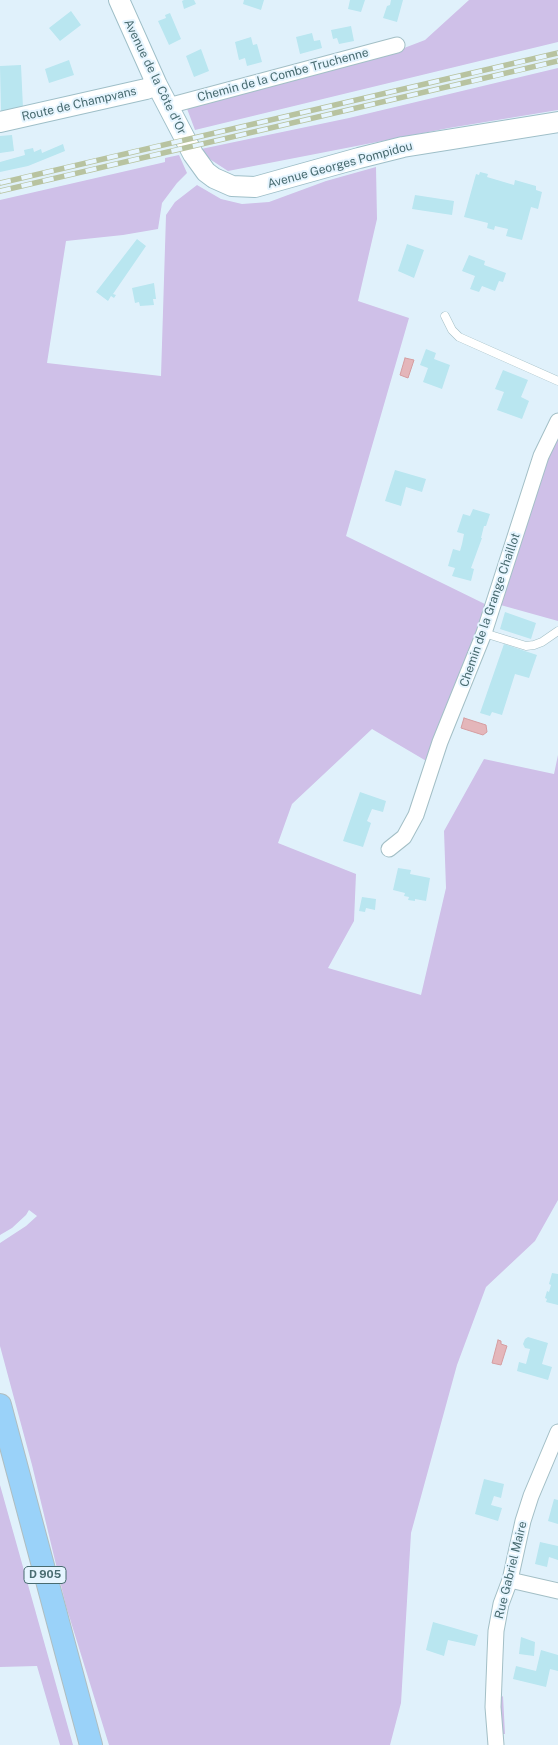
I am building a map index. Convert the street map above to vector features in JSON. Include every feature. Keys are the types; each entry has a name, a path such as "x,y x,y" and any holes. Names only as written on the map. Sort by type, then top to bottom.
{"main road":[{"name":"Avenue de la Côte d'Or","path":"119,0 157,85 193,154"},
{"name":"Route de Champvans","path":"0,122 157,85"},
{"name":"Avenue Georges Pompidou","path":"193,154 206,172 223,183 232,186 255,187 404,147 558,122"},
{"name":"D 905","path":"0,1405 91,1745"}],"street":[{"name":"Chemin de la Combe Truchenne","path":"168,106 398,45"},
{"name":"Chemin de la Grange Chaillot","path":"389,849 404,836 416,815 440,742 484,632 541,456 558,421"},
{"name":"Rue Gabriel Maire","path":"496,1745 493,1707 496,1631 501,1604 510,1580 518,1539 531,1496 558,1432"},
{"path":"510,1580 558,1591"}],"lane":[{"path":"445,316 452,330 459,336 558,381"},
{"path":"484,632 526,646 534,646 558,631"}],"shaded area":[{"path":"469,0 558,0 558,42 195,130 186,106 399,50 425,40"},
{"path":"558,68 558,110 449,128 228,171 205,156 201,149 349,118"},
{"path":"179,155 187,173 162,203 158,229 66,241 47,363 161,376 166,215 175,202 197,185 221,199 242,204 269,202 326,181 376,167 377,219 358,301 409,318 346,536 489,606 428,762 372,729 292,804 278,843 356,874 354,921 328,968 421,995 446,888 444,831 484,759 554,774 558,755 558,1200 535,1241 486,1287 457,1365 411,1533 401,1703 390,1745 109,1745 66,1606 32,1465 0,1346 0,1243 26,1226 37,1216 29,1210 12,1228 0,1235 0,200 165,162 165,158"},
{"path":"405,358 414,360 408,378 400,375"},
{"path":"558,437 558,621 497,604 551,449"},
{"path":"464,718 486,725 487,732 483,735 461,728"},
{"path":"498,1340 501,1341 501,1344 507,1346 501,1365 492,1363"},
{"path":"0,1485 73,1745 60,1745 37,1666 0,1667"},
{"path":"503,1696 505,1734 502,1734 500,1698"}],"building":[{"path":"194,0 196,4 184,9 182,1"},
{"path":"244,0 264,0 261,10 243,4"},
{"path":"350,0 365,0 361,12 348,9"},
{"path":"391,0 403,0 397,22 383,18"},
{"path":"71,11 81,25 60,41 49,28"},
{"path":"170,13 181,39 169,45 158,21 166,18 165,15"},
{"path":"351,26 354,41 339,44 337,38 333,39 331,30"},
{"path":"312,33 314,41 320,40 322,48 300,54 296,37"},
{"path":"251,37 253,45 257,44 262,62 247,66 245,58 239,60 235,42"},
{"path":"201,49 209,71 194,77 186,56"},
{"path":"69,60 74,75 49,83 45,69"},
{"path":"21,65 23,108 1,112 0,66"},
{"path":"12,135 14,151 0,153 0,136"},
{"path":"63,144 65,151 28,166 0,172 0,162 25,155 24,150 33,148 34,152 41,149 42,153"},
{"path":"480,172 488,174 487,177 514,185 515,180 536,186 536,190 542,192 538,209 531,207 522,240 506,236 508,229 495,226 494,230 487,228 488,223 464,217 476,174 479,175"},
{"path":"415,195 454,201 452,215 412,209"},
{"path":"137,239 146,246 113,294 116,295 114,298 111,296 108,301 96,292"},
{"path":"407,244 424,250 414,278 398,271"},
{"path":"469,255 485,261 484,265 506,273 503,282 499,281 495,291 482,286 479,292 470,289 475,276 462,271"},
{"path":"154,283 156,299 153,299 154,305 140,306 139,302 135,303 132,288"},
{"path":"426,349 436,353 434,359 450,365 442,389 423,382 428,368 420,365"},
{"path":"503,370 528,380 521,397 529,401 522,419 497,410 504,392 495,389"},
{"path":"395,470 426,479 422,492 406,487 401,506 385,501"},
{"path":"473,509 490,514 486,526 484,526 482,538 471,568 474,569 471,581 452,576 455,568 448,566 453,549 460,551 464,534 457,532 463,514 470,516"},
{"path":"505,612 536,623 531,639 500,629"},
{"path":"504,644 537,655 529,678 515,674 502,715 492,712 490,716 480,713"},
{"path":"360,792 386,801 383,812 372,809 367,821 371,823 363,847 343,841"},
{"path":"398,868 411,870 410,874 430,878 426,901 408,900 409,897 404,896 405,893 393,890"},
{"path":"362,897 376,899 375,910 366,908 365,912 359,911"},
{"path":"552,1273 558,1274 558,1305 546,1302 547,1299 545,1298 551,1285 549,1284"},
{"path":"528,1337 548,1343 542,1364 552,1367 548,1380 517,1371 519,1362 526,1364 530,1349 525,1348 523,1344"},
{"path":"484,1479 504,1484 501,1498 494,1496 491,1505 502,1508 498,1521 475,1514"},
{"path":"554,1499 558,1500 558,1524 548,1521"},
{"path":"540,1542 558,1546 558,1560 549,1557 547,1567 535,1564"},
{"path":"433,1622 478,1635 475,1646 448,1640 444,1656 426,1650"},
{"path":"521,1637 535,1642 534,1656 519,1654"},
{"path":"541,1650 558,1655 558,1671 550,1669 546,1687 513,1679 516,1666 536,1671"}],"railway":[{"path":"0,183 558,53"},
{"path":"0,191 558,61"}]}
